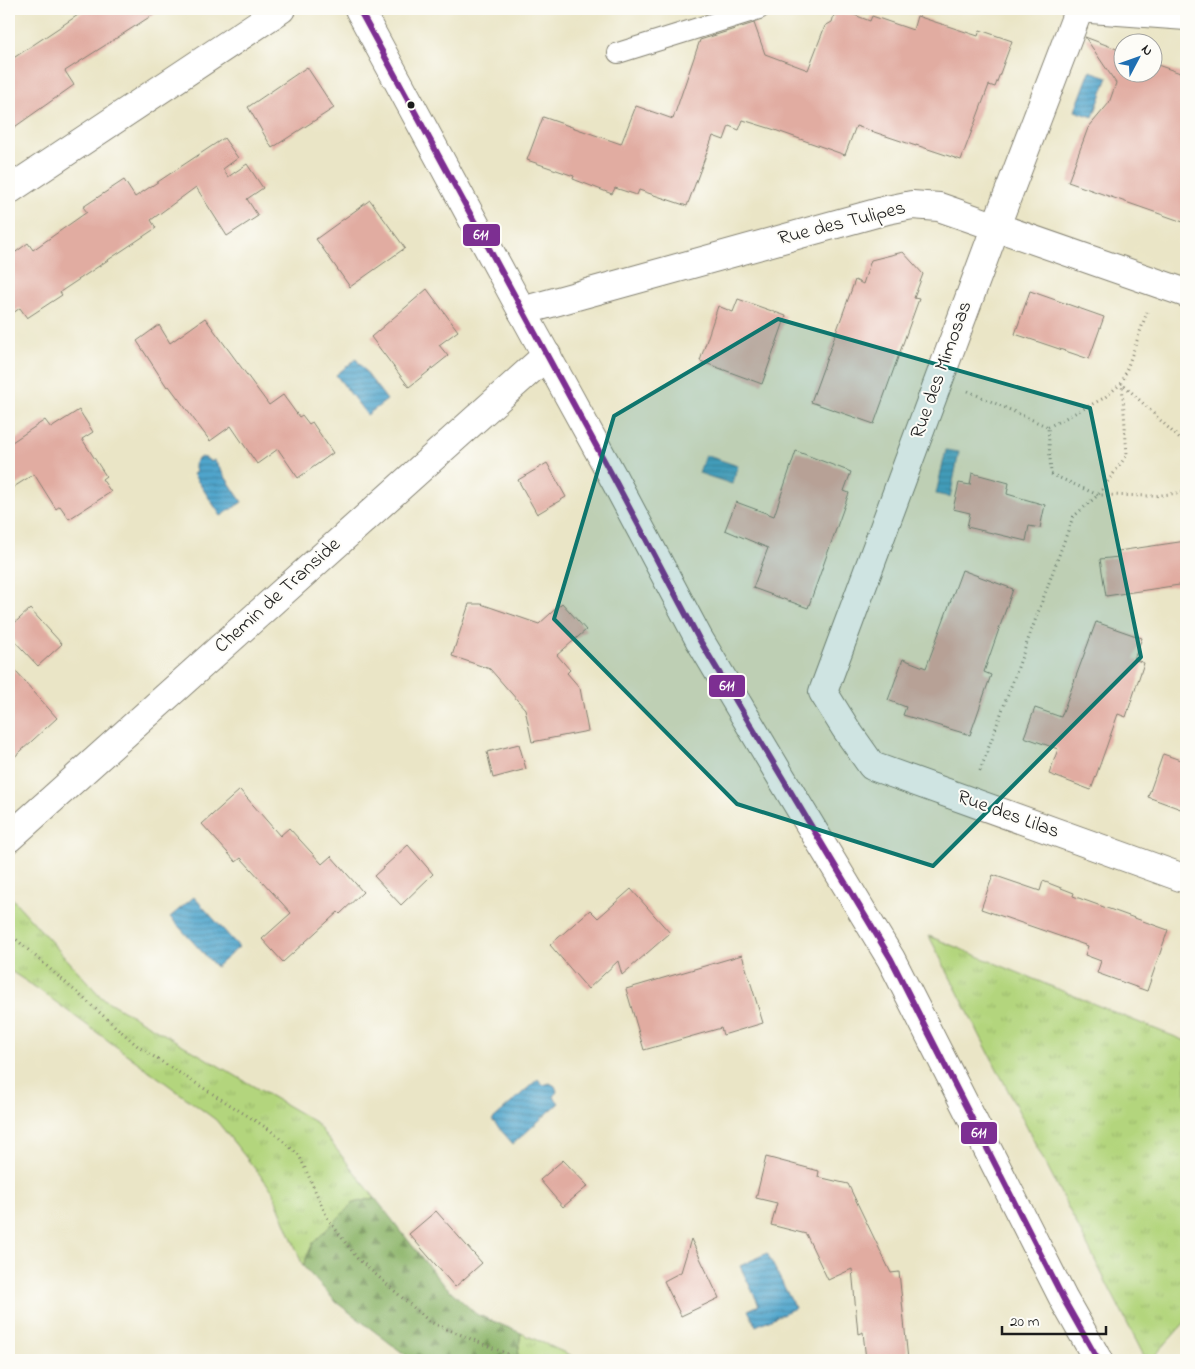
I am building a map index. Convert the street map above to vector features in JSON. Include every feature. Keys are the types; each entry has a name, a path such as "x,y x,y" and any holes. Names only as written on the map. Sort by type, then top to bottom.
{"street":[{"path":"9,190 282,9"},
{"path":"359,9 699,639 891,959 1064,1300 1098,1360"},
{"name":"Rue des Mimosas","path":"846,729 823,692 996,226 1080,9"},
{"path":"1091,9 1186,16"},
{"name":"Rue des Tulipes","path":"522,312 912,205 939,207 1186,293"},
{"name":"Chemin de Transide","path":"9,838 547,355"},
{"name":"Rue des Lilas","path":"846,729 872,766 1186,879"}],"lane":[{"path":"618,53 759,9"}],"path":[{"path":"969,801 1073,518 1098,495 1127,455 1122,383 1158,283"},
{"path":"1048,427 1104,398 1122,383"},
{"path":"1122,383 1186,445"},
{"path":"968,391 1048,427"},
{"path":"1048,427 1051,474 1098,495 1154,496 1186,492"},
{"path":"9,933 140,1048 270,1130 299,1155 328,1219 357,1258 430,1322 522,1360"}],"highlighted area":[{"path":"778,319 1090,408 1141,657 933,866 737,804 554,619 614,416"}],"green space":[{"path":"9,895 102,998 315,1122 375,1198 353,1203 313,1243 303,1266 272,1190 216,1120 38,989 9,970"},
{"path":"929,936 1186,1041 1186,1321 1151,1360 1146,1360"},
{"path":"375,1198 440,1281 476,1314 521,1333 517,1360 412,1360 336,1302 303,1266 313,1243 353,1203"},
{"path":"521,1333 581,1360 517,1360"}],"water":[{"path":"1090,71 1108,77 1093,117 1075,111"},
{"path":"356,359 387,400 367,415 336,375"},
{"path":"946,450 959,452 950,497 936,494"},
{"path":"705,455 738,466 732,484 699,473"},
{"path":"201,457 211,462 214,460 242,502 221,516 193,474 196,472 196,461"},
{"path":"194,897 239,947 216,967 170,917"},
{"path":"538,1079 543,1085 550,1083 555,1086 557,1091 554,1097 559,1103 513,1144 492,1120"},
{"path":"767,1253 795,1308 756,1326 748,1310 759,1305 740,1266"}],"building":[{"path":"87,9 162,9 65,71 74,85 9,131 9,61"},
{"path":"852,14 870,21 872,16 913,30 917,16 978,36 980,30 1012,41 995,87 989,85 961,160 856,126 845,155 743,120 739,130 729,126 724,140 713,136 687,206 639,190 637,195 615,188 612,194 573,179 574,176 527,160 543,117 621,144 636,106 673,119 700,40 754,23 765,54 808,70 825,26 832,22 834,15"},
{"path":"1085,37 1112,47 1112,77"},
{"path":"307,67 334,108 272,148 248,107"},
{"path":"1162,67 1186,75 1186,223 1068,182 1088,128 1109,103 1116,83 1162,82"},
{"path":"224,138 238,158 223,169 228,177 247,164 263,188 247,199 258,216 227,236 196,187 151,220 156,228 60,292 62,295 27,318 20,308 9,316 9,257 28,243 33,250 87,212 83,207 124,180 135,197"},
{"path":"370,200 405,248 350,287 316,239"},
{"path":"903,252 923,274 914,298 919,299 874,424 811,402 855,280 863,284 871,260"},
{"path":"427,289 458,331 439,345 448,356 409,387 371,337"},
{"path":"1030,291 1104,317 1089,359 1015,334"},
{"path":"738,299 786,316 762,384 700,361 718,306 733,312"},
{"path":"205,318 269,405 283,395 299,417 302,415 309,424 312,422 333,453 298,478 278,449 257,464 231,426 210,441 169,386 167,387 137,341 159,325 170,343"},
{"path":"79,410 93,432 82,439 106,476 102,479 111,492 69,519 60,506 56,509 34,474 9,490 9,444 45,420 51,428"},
{"path":"796,451 851,472 844,491 849,493 808,608 753,588 768,548 725,530 736,502 774,516"},
{"path":"547,463 566,497 537,514 518,480"},
{"path":"972,473 1009,483 1007,494 1045,505 1040,528 1029,526 1026,541 967,527 970,513 953,509 959,483 970,485"},
{"path":"1186,541 1186,584 1106,596 1100,559 1119,557 1118,551"},
{"path":"962,570 1013,589 984,672 991,675 970,735 903,715 906,707 888,700 903,659 926,668"},
{"path":"562,603 586,630 557,655 570,670 567,673 580,688 588,731 532,742 525,709 490,669 452,656 469,604 481,604 539,624"},
{"path":"30,609 62,644 38,666 9,635 9,628"},
{"path":"1096,622 1142,638 1134,659 1144,663 1126,717 1118,714 1091,790 1049,774 1058,749 1024,737 1035,708 1061,717"},
{"path":"9,664 57,718 9,762"},
{"path":"519,744 526,769 493,778 487,752"},
{"path":"1163,754 1186,762 1186,811 1148,797"},
{"path":"240,790 280,836 289,828 322,864 331,856 363,892 283,962 262,939 291,913 241,858 236,862 202,824"},
{"path":"408,845 433,874 401,905 374,876"},
{"path":"993,875 1040,891 1043,881 1074,893 1073,896 1168,930 1147,991 1097,973 1101,961 1085,955 1088,946 981,909"},
{"path":"631,889 670,933 622,975 618,961 588,989 550,945 590,910 598,918"},
{"path":"742,955 763,1023 723,1035 721,1028 644,1050 626,989"},
{"path":"766,1157 819,1171 818,1177 848,1184 891,1273 899,1272 908,1360 866,1360 863,1332 858,1334 852,1269 828,1280 806,1234 771,1225 777,1203 756,1198"},
{"path":"563,1160 588,1186 563,1207 540,1180"},
{"path":"436,1211 482,1263 455,1287 409,1234"},
{"path":"691,1239 719,1298 681,1316 664,1281 681,1272"}],"transit line":[{"name":"611","path":"359,9 699,639 891,959 1064,1300 1098,1360"}]}
